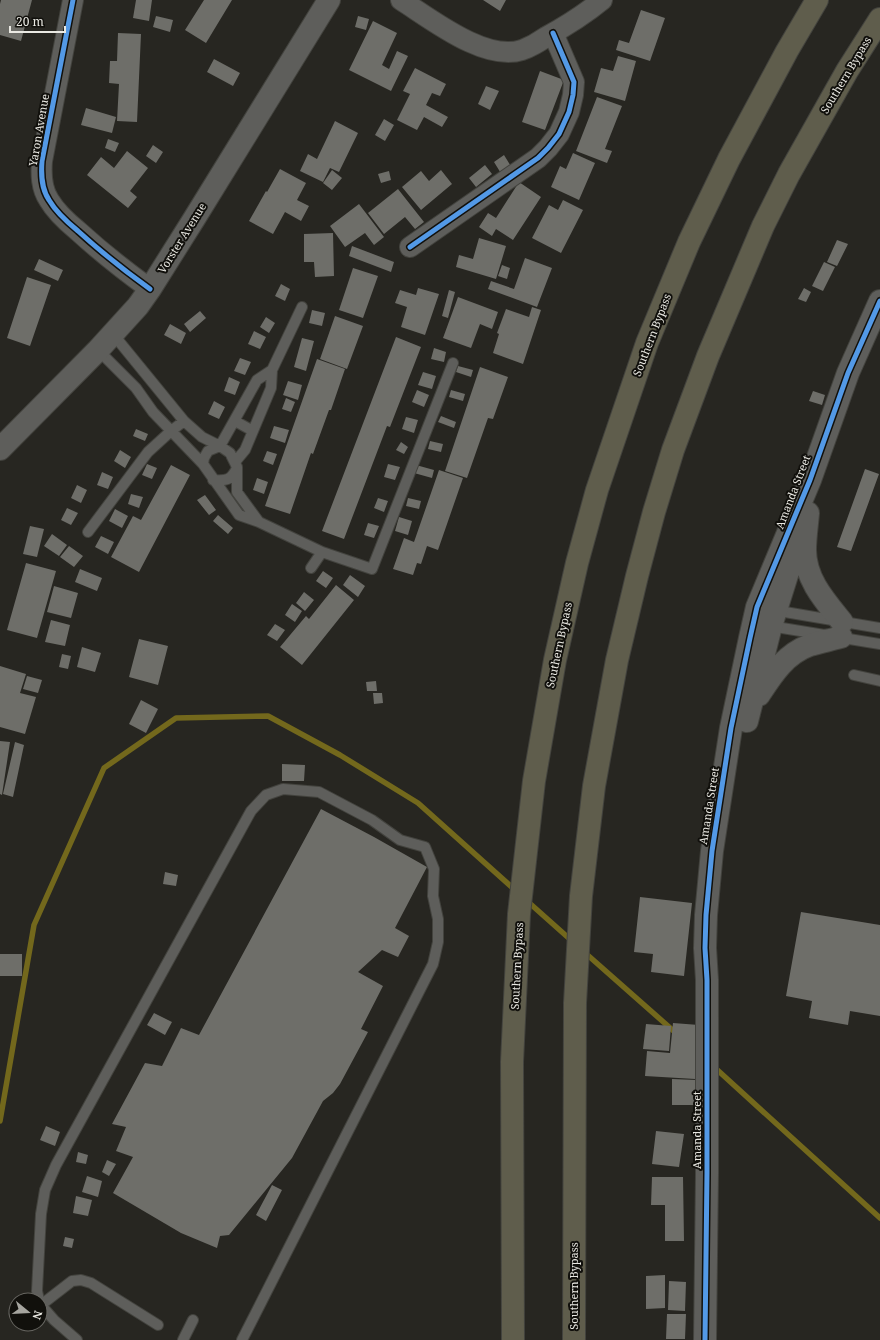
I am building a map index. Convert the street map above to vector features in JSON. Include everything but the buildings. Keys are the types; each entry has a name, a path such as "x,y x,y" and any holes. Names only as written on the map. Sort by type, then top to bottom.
{"highway":[{"name":"Southern Bypass","path":"513,1340 512,1062 519,914 534,781 557,652 577,563 597,490 647,343 689,242 729,159 786,51 817,0"},
{"name":"Southern Bypass","path":"574,1340 575,1003 581,903 594,786 617,660 637,576 673,450 708,356 763,226 789,174 847,71 880,19"}],"street":[{"name":"Yaron Avenue","path":"73,0 42,161 41,175 43,187 48,200 66,221 99,251 150,289"},
{"name":"Vorster Avenue","path":"0,450 98,350 138,306 329,0"},
{"path":"401,0 469,41 486,49 499,51 521,50 553,33 602,0"},
{"path":"410,247 538,158 548,148 558,134 569,112 574,82 553,33"},
{"name":"Amanda Street","path":"705,1340 707,1173 706,915 712,851 731,728 764,616 810,480 848,373 880,301"},
{"name":"Amanda Street","path":"718,1340 717,1090 719,919 732,807 741,750 749,711 764,616 808,513 838,422 862,362 880,323"},
{"path":"749,711 783,661 797,651 842,630 819,593 810,576 806,563 805,550 808,513"}],"lane":[{"path":"213,480 222,481 229,479 234,474 236,465 245,450 271,388 272,370 302,307"},
{"path":"113,334 184,421 202,437 230,453 236,465 237,492 258,522"},
{"path":"98,350 136,388 153,412 203,464 239,515 258,522 322,552 372,569 453,363"},
{"path":"203,464 204,458 208,451 220,446 257,380 272,370"},
{"path":"88,532 148,452 184,421"},
{"path":"234,421 253,431"},
{"path":"312,568 322,552"},
{"path":"764,616 842,630 880,644"},
{"path":"764,616 842,630 880,628"},
{"path":"854,676 880,681"},
{"path":"37,1292 41,1214 45,1190 56,1165 251,811 266,795 283,789 319,792 372,820 400,840 425,847 434,869 433,896 438,919 438,942 433,964 242,1340"},
{"path":"48,1297 72,1281 82,1280 91,1283 158,1324"},
{"path":"48,1312 54,1320 77,1340"},
{"path":"183,1340 193,1320"}],"waterway":[{"path":"0,1121 34,925 104,768 176,718 268,716 340,755 418,803 515,890"},
{"path":"526,900 572,941"},
{"path":"583,951 677,1034"},
{"path":"713,1066 880,1218"}],"cycle path":[{"path":"73,0 42,161 43,186 46,195 58,213 104,254 150,289"},
{"path":"410,247 538,158 559,134 569,112 574,82 553,33"},
{"path":"705,1340 707,1173 706,915 712,851 731,728 757,607 810,480 848,373 880,301"}]}
